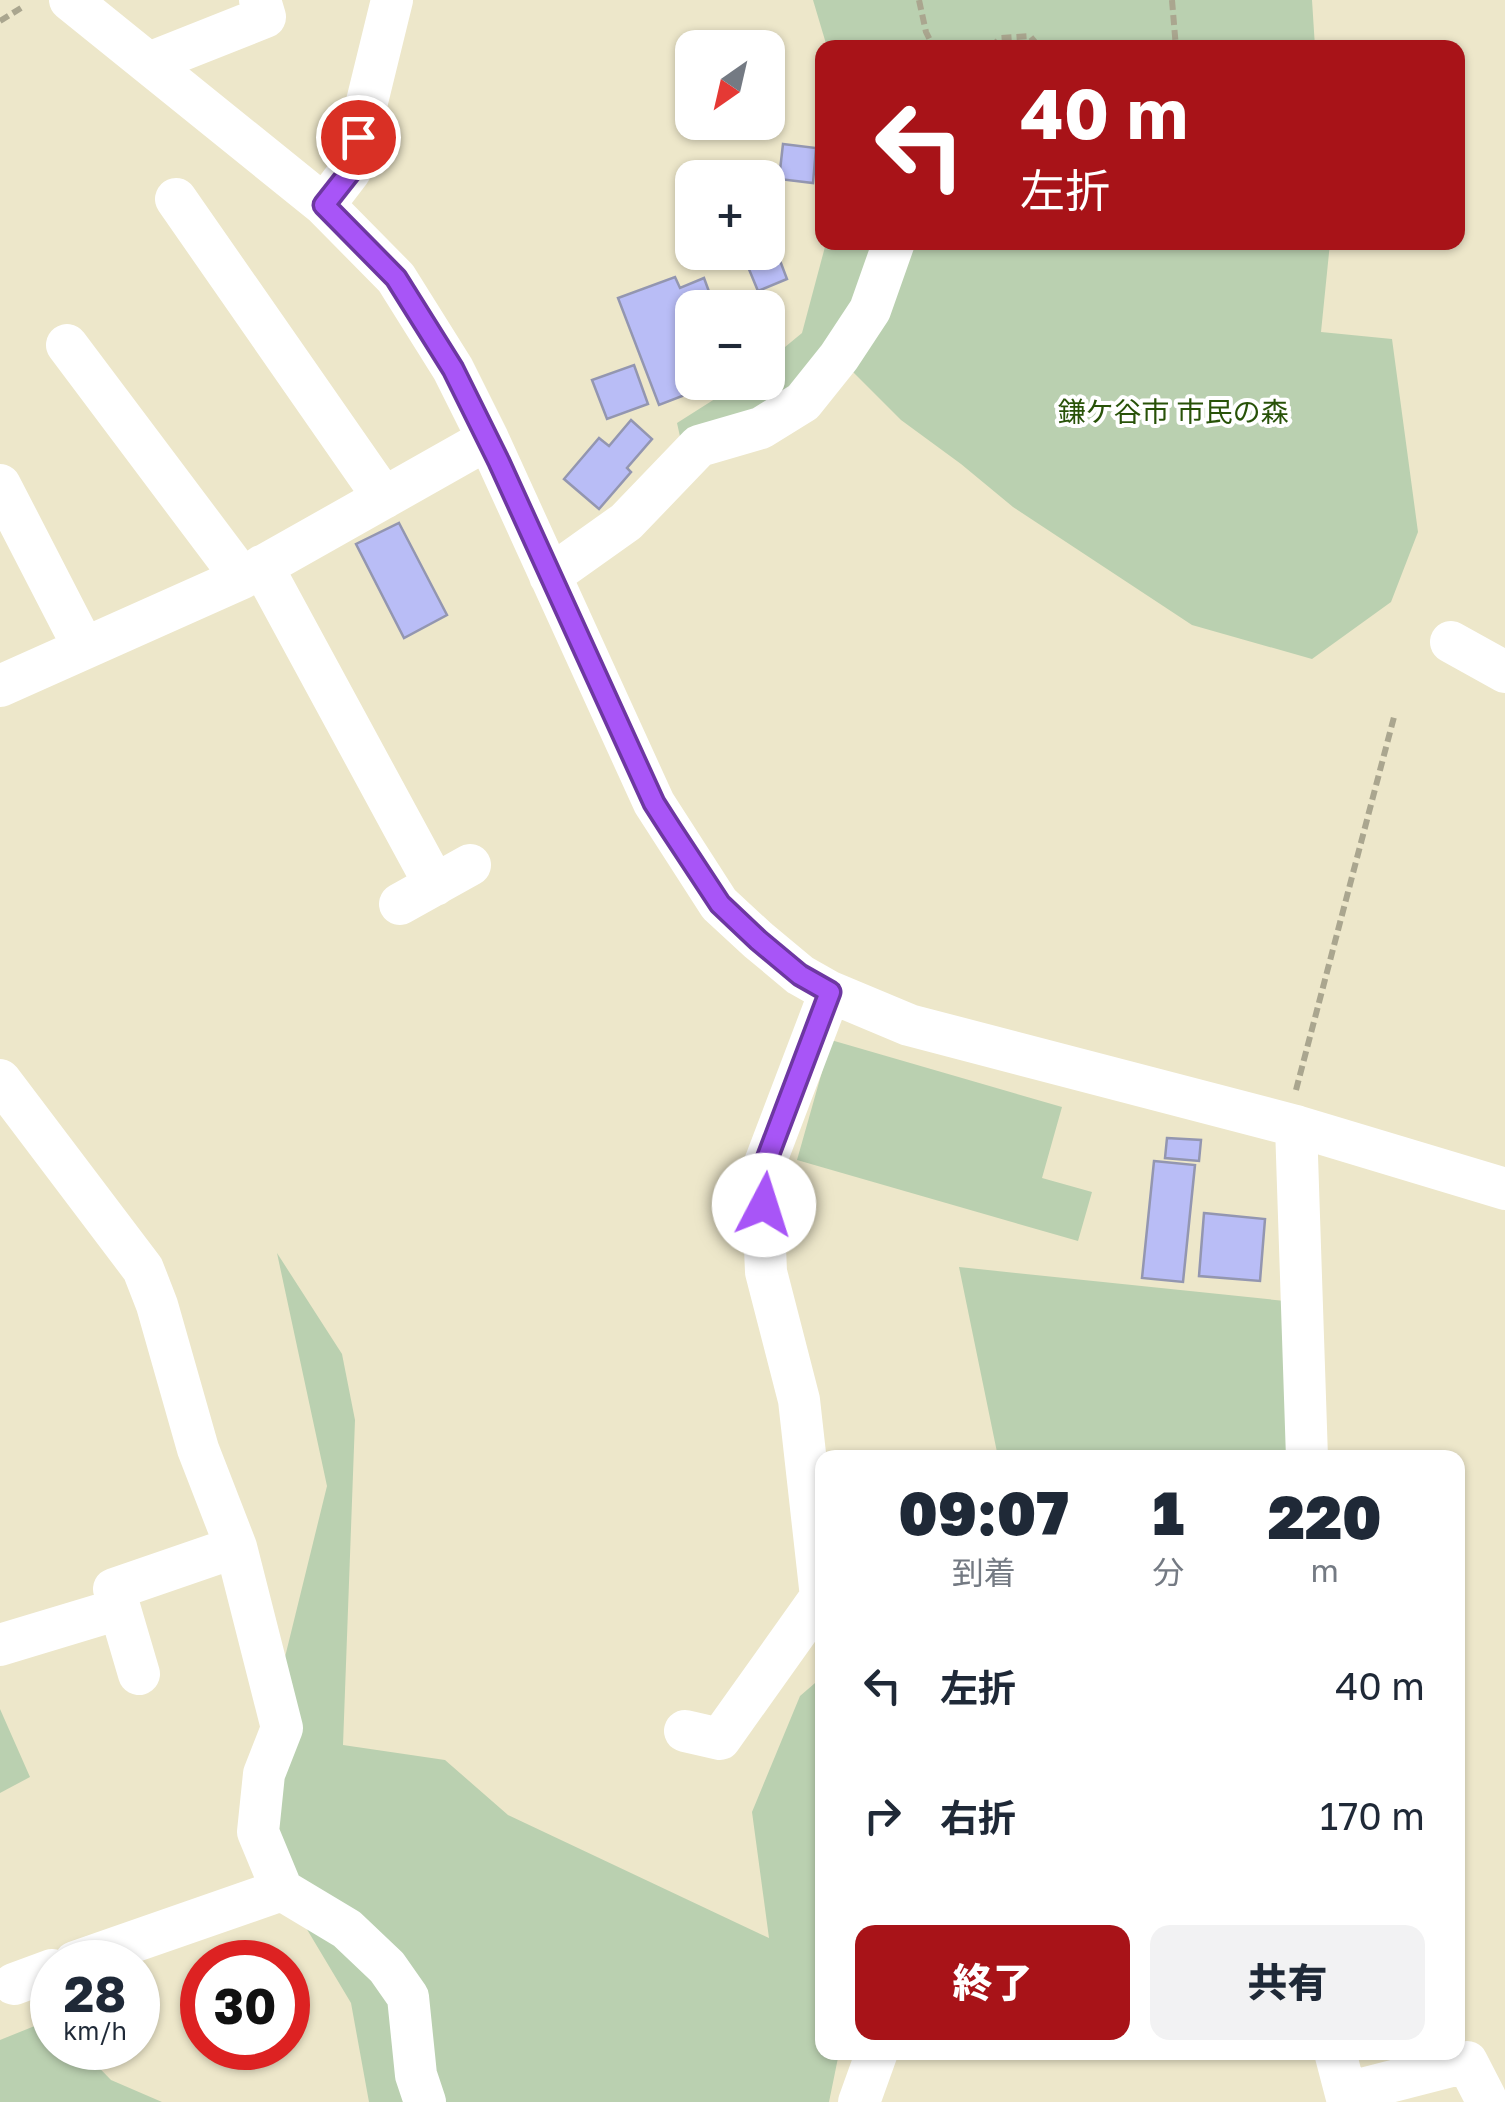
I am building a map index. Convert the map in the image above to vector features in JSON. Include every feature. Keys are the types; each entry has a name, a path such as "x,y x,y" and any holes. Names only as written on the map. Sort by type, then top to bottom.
{"street":[{"path":"70,0 324,205 396,278 453,369 488,439 654,803 720,904 800,975 909,1025 1296,1126 1505,1190"},
{"path":"149,64 265,17 260,0"},
{"path":"324,205 350,172 392,0"},
{"path":"176,199 384,498"},
{"path":"550,576 626,522 698,446 762,428 803,402 870,310 891,250"},
{"path":"67,346 252,572 435,885"},
{"path":"0,686 252,572 488,439"},
{"path":"0,485 84,648"},
{"path":"1451,642 1505,672"},
{"path":"815,1550 799,1400 766,1272 762,1172 830,992"},
{"path":"0,1080 143,1269 198,1449 236,1547 282,1728 264,1774 258,1832 282,1890 347,1929 387,1967 408,1997 416,2075 425,2102"},
{"path":"1296,1126 1306,1450"},
{"path":"139,1674 114,1589 236,1547"},
{"path":"685,1732 720,1739 815,1604"},
{"path":"0,1646 120,1609"},
{"path":"138,1940 282,1890"},
{"path":"859,2102 874,2060"},
{"path":"1343,2082 1467,2062 1484,2097"}],"path":[{"path":"918,0 930,40"},
{"path":"1172,0 1175,40"},
{"path":"0,21 21,8"},
{"path":"998,40 1030,36 1033,40"},
{"path":"1296,1126 1296,1093 1394,717"}],"green space":[{"path":"813,0 1312,0 1315,40 825,40"},
{"name":"鎌ケ谷市 市民の森","path":"824,250 1329,250 1321,332 1392,339 1418,532 1391,602 1312,659 1192,625 1013,507 901,420 843,362 785,395 785,347 802,333"},
{"name":"鎌ケ谷市 市民の森","path":"713,400 776,400 681,441 677,423"},
{"path":"831,1040 1062,1107 1042,1178 1092,1192 1078,1241 797,1160"},
{"path":"277,1253 342,1354 355,1420 343,1745 445,1760 508,1815 769,1938 752,1812 800,1696 815,1683 815,2060 838,2060 829,2102 369,2102 351,2003 244,1824 327,1486"},
{"path":"959,1267 1295,1302 1299,1450 997,1450"},
{"path":"0,1709 30,1777 0,1793"},
{"path":"30,2028 30,2070 101,2070 111,2080 162,2102 0,2102 0,2040"}],"building":[{"path":"783,144 815,148 813,183 785,180"},
{"path":"749,270 784,270 787,279 758,290"},
{"path":"675,277 680,288 704,278 708,290 675,290 675,399 659,405 618,298"},
{"path":"634,365 648,404 607,419 592,380"},
{"path":"631,420 652,439 627,468 631,472 599,509 564,479 599,438 609,446"},
{"path":"399,523 447,615 404,638 356,544"},
{"path":"1167,1138 1201,1140 1199,1161 1165,1158"},
{"path":"1154,1161 1195,1165 1183,1282 1142,1278"},
{"path":"1204,1213 1265,1219 1260,1281 1199,1276"}],"route":[{"path":"358,137 350,172 324,205 396,278 453,369 654,803 720,904 800,975 830,992 762,1172 764,1205"}]}
